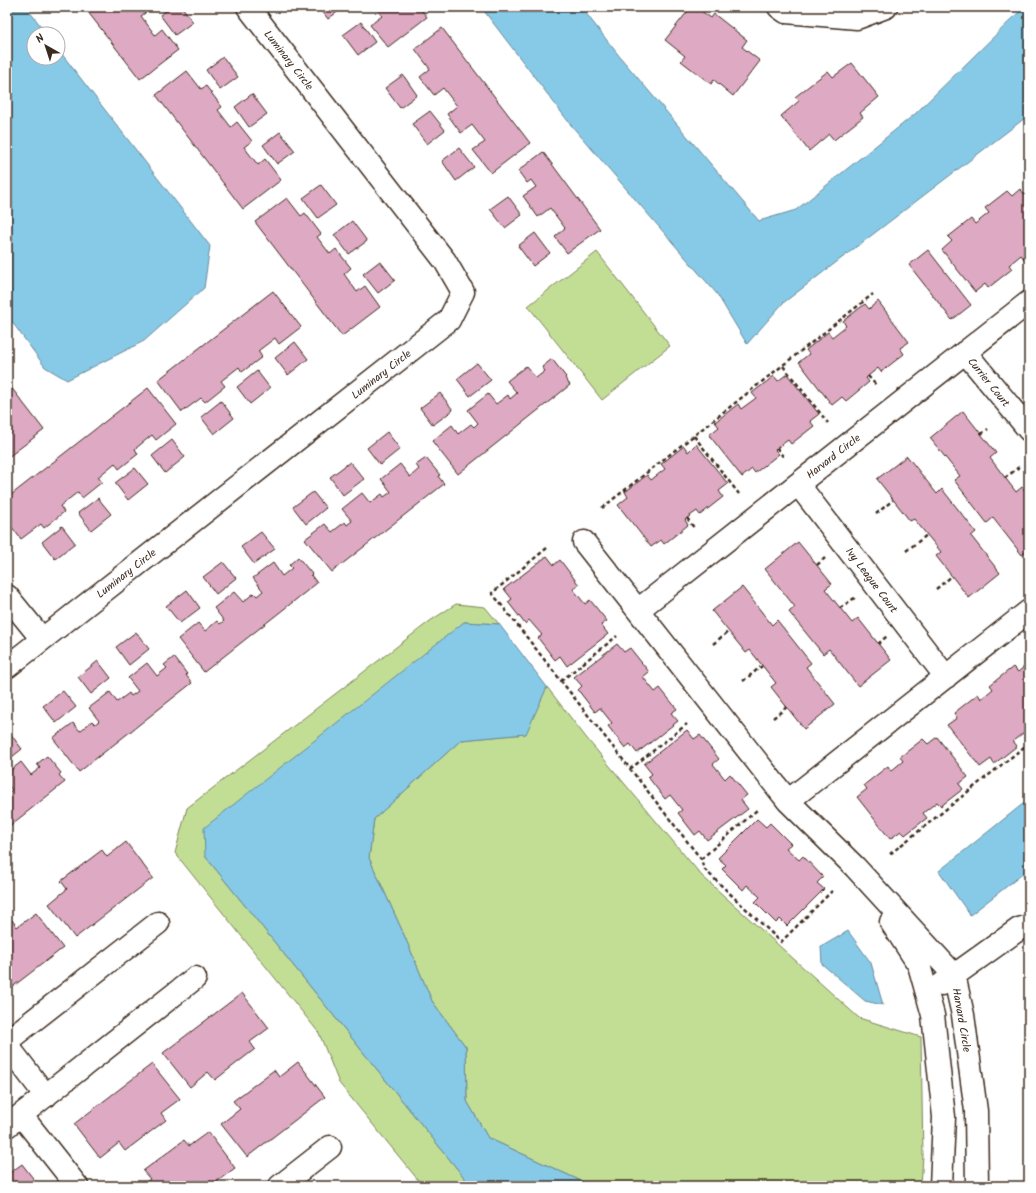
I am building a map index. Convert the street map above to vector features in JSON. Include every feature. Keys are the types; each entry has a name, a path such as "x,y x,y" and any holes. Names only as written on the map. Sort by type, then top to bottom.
{"street":[{"name":"Luminary Circle","path":"7,667 449,320 463,292 445,261 248,7"},
{"path":"780,7 786,12 857,18 886,7"},
{"name":"Harvard Circle","path":"638,610 1029,302"},
{"name":"Currier Court","path":"965,352 1029,430"},
{"name":"Ivy League Court","path":"798,484 946,677"},
{"name":"Harvard Circle","path":"584,542 788,801 855,867 954,975 964,1014 976,1111 977,1186"},
{"path":"7,596 42,640"},
{"path":"788,801 1029,611"},
{"name":"Harvard Circle","path":"855,867 919,965 933,1015 944,1118 941,1186"},
{"path":"7,1041 158,923"},
{"path":"927,994 1019,929 1029,926"},
{"path":"77,1186 14,1121 195,978"},
{"path":"7,1045 46,1096"},
{"path":"280,1186 330,1147"}],"path":[{"path":"602,508 873,294"},
{"path":"783,366 828,423"},
{"path":"868,376 876,385"},
{"path":"981,434 988,429"},
{"path":"694,436 739,494"},
{"path":"777,448 784,458"},
{"path":"1005,478 1020,468"},
{"path":"876,514 893,500"},
{"path":"687,518 695,529"},
{"path":"906,552 927,535"},
{"path":"547,548 492,593 702,859 704,869 781,942 832,891"},
{"path":"817,565 825,558"},
{"path":"936,589 952,576"},
{"path":"840,608 856,597"},
{"path":"713,644 729,631"},
{"path":"561,681 617,636"},
{"path":"878,644 887,636"},
{"path":"742,681 762,666"},
{"path":"773,718 787,707"},
{"path":"630,769 687,724"},
{"path":"890,854 1029,743"},
{"path":"702,859 757,810"}],"green space":[{"path":"597,252 670,346 602,400 528,306"},
{"path":"456,604 485,607 499,624 464,622 205,856 471,1186 423,1186 339,1083 319,1033 175,853 187,808 430,621"},
{"path":"547,687 588,740 702,876 859,1018 921,1037 923,1156 921,1186 592,1186 488,1138 467,1101 466,1047 432,1001 369,858 374,819 461,740 525,734"}],"water":[{"path":"7,7 26,7 41,26 26,26 26,66 66,66 66,59 210,246 204,288 144,341 67,380 45,367 7,315"},
{"path":"481,7 581,7 620,57 759,221 796,210 915,114 1017,14 1027,7 1029,7 1029,115 783,303 747,344 717,294 571,125"},
{"path":"464,622 499,624 547,687 526,734 461,740 374,819 369,858 432,1001 466,1047 467,1101 488,1138 592,1186 471,1186 205,856 204,828"},
{"path":"1029,799 1029,869 970,915 939,871"},
{"path":"848,931 871,963 883,1005 865,1001 822,964 821,947"}],"building":[{"path":"84,7 145,7 148,11 141,16 155,35 162,29 178,50 140,79"},
{"path":"172,7 182,7 193,22 175,35 160,15"},
{"path":"319,7 344,7 328,19"},
{"path":"375,7 419,7 427,17 388,47 370,25 382,16"},
{"path":"691,7 696,7 711,18 714,14 747,40 742,47 760,61 733,96 714,80 711,84 681,61 685,56 665,40"},
{"path":"361,22 375,42 358,55 343,35"},
{"path":"442,28 530,143 491,173 473,150 485,142 472,125 461,133 447,114 457,106 443,88 434,95 420,77 430,69 415,49"},
{"path":"223,57 238,77 220,90 206,70"},
{"path":"852,63 879,97 860,113 863,117 834,140 829,134 809,151 781,116 799,101 795,97 828,71 833,77"},
{"path":"187,71 201,89 206,86 222,107 218,110 231,127 237,122 252,141 244,147 258,165 265,159 281,180 243,209 156,95"},
{"path":"403,75 417,95 400,108 385,88"},
{"path":"252,94 267,114 249,127 235,107"},
{"path":"430,111 445,130 427,144 412,124"},
{"path":"280,132 295,151 277,164 263,145"},
{"path":"459,148 474,167 456,181 442,161"},
{"path":"543,152 600,229 567,253 555,237 565,228 550,208 538,217 523,196 536,187 531,180 527,183 518,171"},
{"path":"321,185 336,205 318,218 303,198"},
{"path":"1020,189 1029,199 1029,255 1024,259 1021,255 1009,265 1012,269 988,288 985,284 975,292 942,250 952,241 948,237 971,219 975,224 989,213 985,208 1007,191 1012,196"},
{"path":"508,196 522,215 505,228 490,209"},
{"path":"287,198 301,216 305,213 321,234 317,237 330,254 336,249 351,268 344,274 357,292 365,286 380,307 342,336 255,222"},
{"path":"352,221 367,241 349,254 334,235"},
{"path":"535,233 550,253 533,266 518,246"},
{"path":"928,250 971,305 952,320 909,265"},
{"path":"380,261 395,280 378,293 363,274"},
{"path":"273,291 301,327 279,344 275,338 258,351 262,357 242,372 239,367 221,381 225,386 205,402 201,398 182,412 158,380"},
{"path":"878,301 909,342 900,348 904,354 881,372 878,368 868,376 866,378 869,382 846,401 842,397 832,405 799,362 809,354 806,350 828,332 832,337 846,326 843,321 865,304 869,309"},
{"path":"295,342 308,359 288,375 275,358"},
{"path":"552,359 566,377 565,378 570,385 458,474 432,441 452,425 458,434 471,424 474,427 478,423 468,410 488,394 496,404 508,395 510,399 517,393 507,381 526,366 536,378 545,371 542,367"},
{"path":"477,363 491,380 470,396 457,379"},
{"path":"257,371 270,388 250,404 237,387"},
{"path":"787,374 819,414 810,421 814,426 791,444 788,440 777,448 775,450 779,454 755,473 752,469 742,477 709,435 719,427 715,422 738,404 741,409 756,398 752,393 774,376 778,381"},
{"path":"7,382 44,430 7,458"},
{"path":"148,388 176,424 156,440 152,435 135,449 138,454 119,469 115,463 98,477 102,482 82,498 78,492 60,506 64,512 44,528 41,524 21,539 7,521 7,498"},
{"path":"440,393 453,410 433,425 420,408"},
{"path":"221,401 234,418 214,434 201,417"},
{"path":"963,411 996,453 990,458 1016,492 1022,487 1029,495 1029,550 1022,555 993,518 987,523 954,480 960,476 930,438"},
{"path":"387,432 400,449 380,465 367,448"},
{"path":"172,440 185,457 165,473 152,456"},
{"path":"696,444 728,484 719,491 723,497 700,515 697,511 687,518 685,520 688,525 664,544 661,540 651,547 618,505 628,497 625,492 647,475 651,480 665,469 661,464 684,446 688,452"},
{"path":"907,456 937,494 942,489 976,532 971,536 1000,573 969,598 936,556 941,552 914,519 910,521 877,479"},
{"path":"426,458 440,475 438,476 444,484 332,572 305,539 325,524 332,532 345,522 347,525 352,521 342,509 362,493 370,503 382,494 384,497 391,492 381,479 400,464 410,477 419,469 416,465"},
{"path":"350,462 364,479 343,495 330,477"},
{"path":"135,468 148,484 128,500 115,483"},
{"path":"313,492 326,508 306,524 293,507"},
{"path":"98,498 111,514 91,530 78,513"},
{"path":"62,526 75,543 55,559 42,542"},
{"path":"261,532 275,549 254,564 241,547"},
{"path":"798,542 832,584 825,589 852,623 858,618 891,660 858,686 829,649 823,654 789,612 795,607 765,569"},
{"path":"547,556 554,565 560,560 579,585 573,589 585,604 590,600 607,621 601,625 608,634 567,666 560,656 555,660 538,638 542,635 529,620 525,624 508,602 512,599 504,589"},
{"path":"298,557 312,574 311,575 317,583 204,672 178,639 198,623 205,631 217,621 220,624 224,621 214,608 234,592 243,602 254,593 257,596 263,591 253,578 273,563 282,576 292,568 289,565"},
{"path":"223,562 236,578 216,594 203,577"},
{"path":"742,587 772,625 777,620 811,663 806,667 835,704 804,729 771,687 776,683 750,650 746,653 712,611"},
{"path":"187,590 200,608 180,623 166,606"},
{"path":"136,632 149,649 129,665 116,647"},
{"path":"617,644 624,652 630,648 649,672 643,677 655,692 660,688 677,709 671,713 678,721 637,753 630,744 625,748 608,726 612,723 600,708 595,712 578,690 582,686 574,677"},
{"path":"174,657 192,683 79,772 53,738 73,723 80,731 92,721 95,724 99,721 89,708 110,692 117,702 129,693 131,696 138,691 128,678 147,663 157,676 167,668 164,665"},
{"path":"98,661 111,678 91,694 78,677"},
{"path":"1026,665 1029,669 1029,733 1027,730 1013,741 1017,746 994,764 991,759 980,767 947,725 957,718 954,713 978,694 981,699 993,689 990,685 1013,667 1018,672"},
{"path":"63,691 76,707 56,723 43,706"},
{"path":"687,730 694,739 700,735 719,759 713,764 725,779 730,774 747,795 741,800 748,809 707,840 700,831 695,835 678,813 682,810 670,795 665,799 648,777 652,774 644,764"},
{"path":"9,732 22,749 7,761 7,734"},
{"path":"937,737 968,777 959,784 963,789 941,806 937,802 923,813 927,818 905,835 901,831 890,839 857,797 867,789 864,785 888,766 891,771 903,761 900,757 923,739 928,744"},
{"path":"47,756 61,773 59,775 65,782 7,828 7,794 12,790 7,784 7,773 21,762 31,775 40,768 37,764"},
{"path":"757,819 766,827 770,823 791,844 786,848 799,860 803,856 823,877 817,883 824,889 787,926 780,919 776,923 755,902 760,897 747,885 743,890 722,869 726,865 718,858"},
{"path":"126,842 153,878 75,938 49,904 67,889 61,881 102,850 107,857"},
{"path":"36,913 63,948 7,991 7,924 12,920 17,927"},
{"path":"242,993 269,1028 250,1042 255,1049 215,1080 208,1072 190,1087 163,1053"},
{"path":"298,1062 325,1097 247,1157 221,1124 240,1109 233,1101 274,1070 279,1077"},
{"path":"152,1064 180,1099 161,1113 166,1120 125,1151 119,1143 100,1158 74,1124"},
{"path":"208,1132 235,1168 211,1186 141,1186 150,1179 143,1171 184,1140 189,1146"},
{"path":"22,1164 39,1186 7,1186 7,1175"}]}
